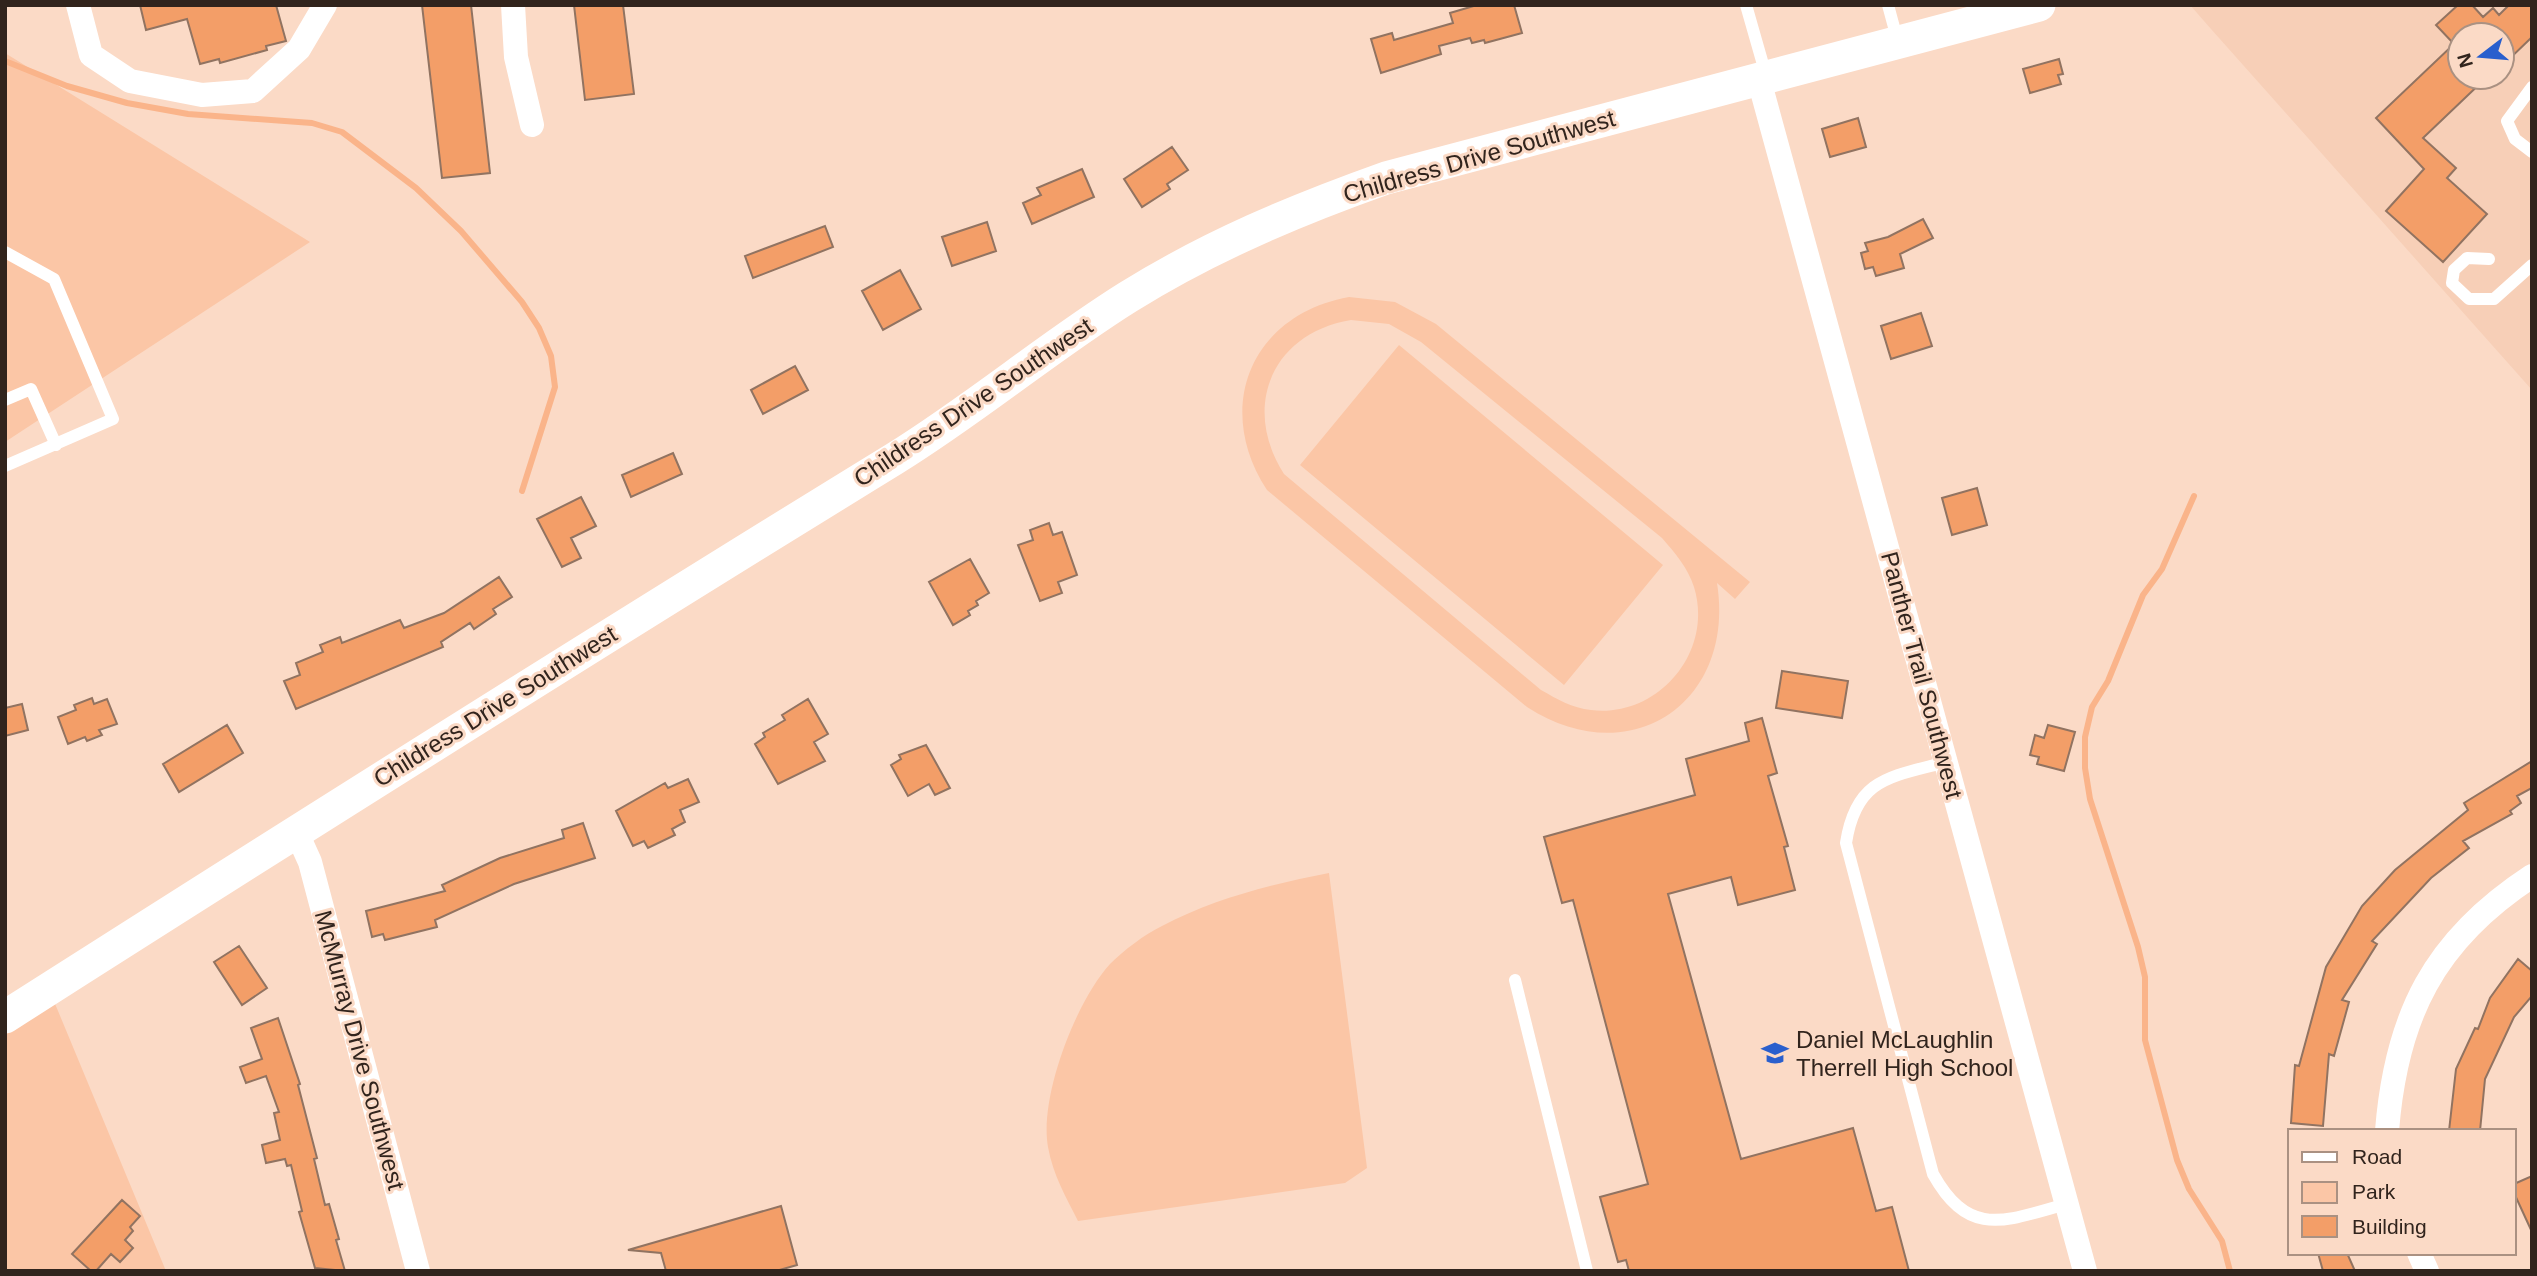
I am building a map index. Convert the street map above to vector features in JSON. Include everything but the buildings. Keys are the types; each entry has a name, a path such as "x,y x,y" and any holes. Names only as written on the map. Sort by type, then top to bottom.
{"street":[{"path":"78,5 91,55 130,81 202,95 253,91 299,50 326,5"},
{"path":"513,5 516,57 532,125"},
{"name":"Childress Drive Southwest","path":"5,1017 724,561 900,456 1129,296 1215,247 1301,208 1387,178 2039,5"},
{"name":"Panther Trail Southwest","path":"1763,79 2085,1271"},
{"name":"McMurray Drive Southwest","path":"296,831 310,862 418,1271"},
{"path":"2387,1129 2391,1081 2409,1022 2440,958 2482,911 2532,876"},
{"path":"2420,1255 2427,1271"}],"lane":[{"path":"1746,5 1763,79"},
{"path":"1888,5 1899,43"},
{"path":"2532,87 2507,121 2515,139 2532,152"},
{"path":"5,252 54,279 113,419 5,466"},
{"path":"2489,259 2467,258 2454,270 2452,283 2469,299 2494,299 2532,265"},
{"path":"5,400 31,389 56,445"},
{"path":"1946,762 1891,777 1874,786 1858,802 1850,821 1846,843 1933,1174 1943,1191 1965,1214 1995,1220 2067,1204"},
{"path":"1515,980 1587,1271"}],"shaded area":[{"path":"2190,5 2532,5 2532,390"}],"green space":[{"path":"5,53 310,242 5,442"},
{"path":"1349,297 1395,302 1436,324 1750,582 1735,599 1717,583 1719,626 1710,662 1692,693 1668,715 1637,729 1603,733 1566,726 1527,707 1267,490 1251,459 1243,427 1243,397 1251,369 1266,344 1287,323 1315,307","holes":["1351,320 1389,324 1421,342 1662,538 1681,561 1694,587 1698,611 1696,635 1688,657 1675,676 1658,692 1638,703 1615,710 1591,710 1571,705 1541,690 1284,474 1271,449 1265,423 1265,399 1272,377 1284,357 1301,340 1324,328"]},
{"path":"1399,345 1663,565 1564,685 1300,465"},
{"path":"1329,873 1367,1168 1345,1183 1078,1221 1053,1167 1047,1126 1049,1103 1063,1051 1073,1025 1097,980 1110,964 1134,943 1181,916 1243,893"},
{"path":"46,982 166,1271 5,1271 5,1010"}],"waterway":[{"path":"5,61 67,86 127,103 188,114 312,123 342,132 416,188 461,231 522,302 539,328 551,356 555,387 522,491"},
{"path":"2194,496 2162,569 2143,595 2108,681 2092,707 2085,737 2085,768 2090,799 2138,947 2145,977 2145,1040 2177,1160 2189,1189 2222,1241 2230,1271"}],"place":[{"name":"Daniel McLaughlin Therrell High School","path":"1775,1053"}]}
